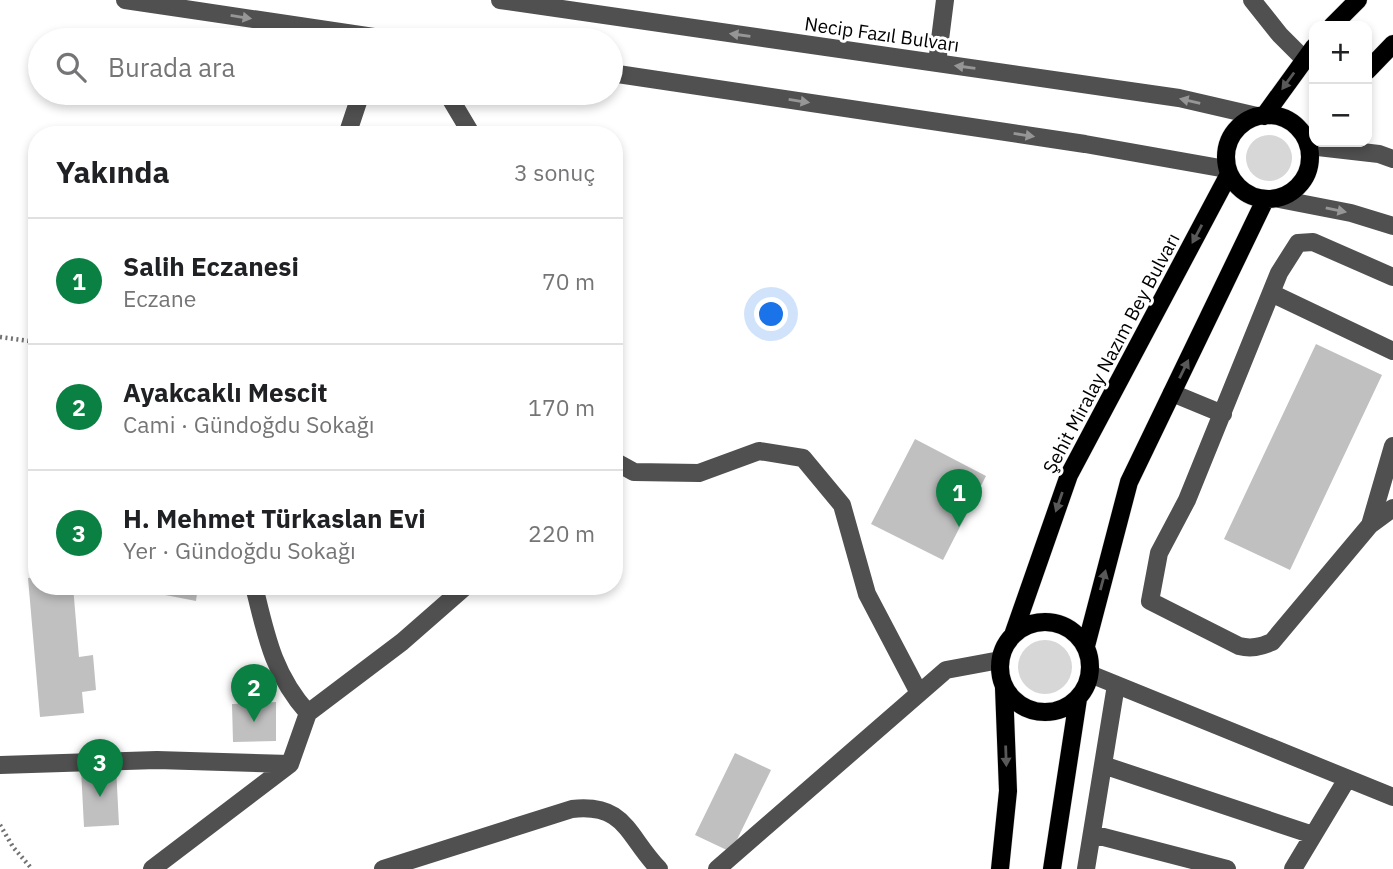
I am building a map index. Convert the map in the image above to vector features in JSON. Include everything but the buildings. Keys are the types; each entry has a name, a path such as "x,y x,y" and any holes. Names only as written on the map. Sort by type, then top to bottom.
{"main road":[{"path":"1337,21 1359,0"},
{"path":"1372,66 1393,44"},
{"path":"1260,116 1309,53"},
{"path":"1309,137 1295,124 1283,118 1260,116 1245,122 1228,142 1225,155 1228,171 1241,191 1252,197 1272,199 1291,193 1301,184 1308,173 1310,147"},
{"name":"Şehit Miralay Nazım Bey Bulvarı","path":"1013,635 1069,475 1228,171"},
{"path":"1086,646 1129,482 1272,199"},
{"path":"1000,869 1007,791 1004,688 1000,675 1000,660 1004,647 1013,635 1038,622 1066,626 1086,646 1090,674 1086,688 1078,699 1066,708 1038,712 1024,708 1013,700 1004,688"},
{"path":"1052,869 1078,699"}],"street":[{"path":"125,0 310,28"},
{"name":"Necip Fazıl Bulvarı","path":"500,0 1179,98 1260,116"},
{"path":"937,63 945,0"},
{"path":"1252,0 1280,35 1309,53"},
{"path":"623,75 1085,144 1228,171"},
{"path":"350,126 357,105"},
{"path":"454,105 467,126"},
{"path":"1349,147 1393,159"},
{"path":"1272,199 1351,214 1393,226"},
{"path":"1393,277 1313,242 1298,243 1279,273 1187,500 1159,553 1150,601 1239,646 1264,646 1272,642 1370,525 1393,508"},
{"path":"1271,293 1393,351"},
{"path":"1172,393 1223,414"},
{"path":"1370,525 1393,446"},
{"path":"623,466 634,472 699,473 759,451 803,458 842,505 867,594 919,693"},
{"path":"256,595 275,665 288,689 307,713"},
{"path":"152,869 290,764 307,713 402,642 456,595"},
{"path":"717,869 946,670 1000,660"},
{"path":"1090,674 1393,797"},
{"path":"1086,869 1116,685"},
{"path":"0,765 157,760 290,764"},
{"path":"1103,765 1313,835"},
{"path":"1293,869 1347,779"},
{"path":"383,869 572,809 591,807 612,813 659,869"},
{"path":"1092,834 1227,869"}],"path":[{"path":"0,337 28,341"},
{"path":"0,825 13,847 32,869"}],"shaded area":[{"path":"1269,135 1285,142 1292,158 1285,174 1269,181 1253,174 1246,158 1253,142"},
{"path":"1050,640 1060,644 1068,652 1072,667 1068,682 1060,690 1040,694 1030,690 1022,682 1018,662 1022,652 1030,644"}],"place":[{"name":"Salih Eczanesi","path":"959,527"},
{"name":"Ayakcaklı Mescit","path":"254,722"},
{"name":"H. Mehmet Türkaslan Evi","path":"100,797"}]}
